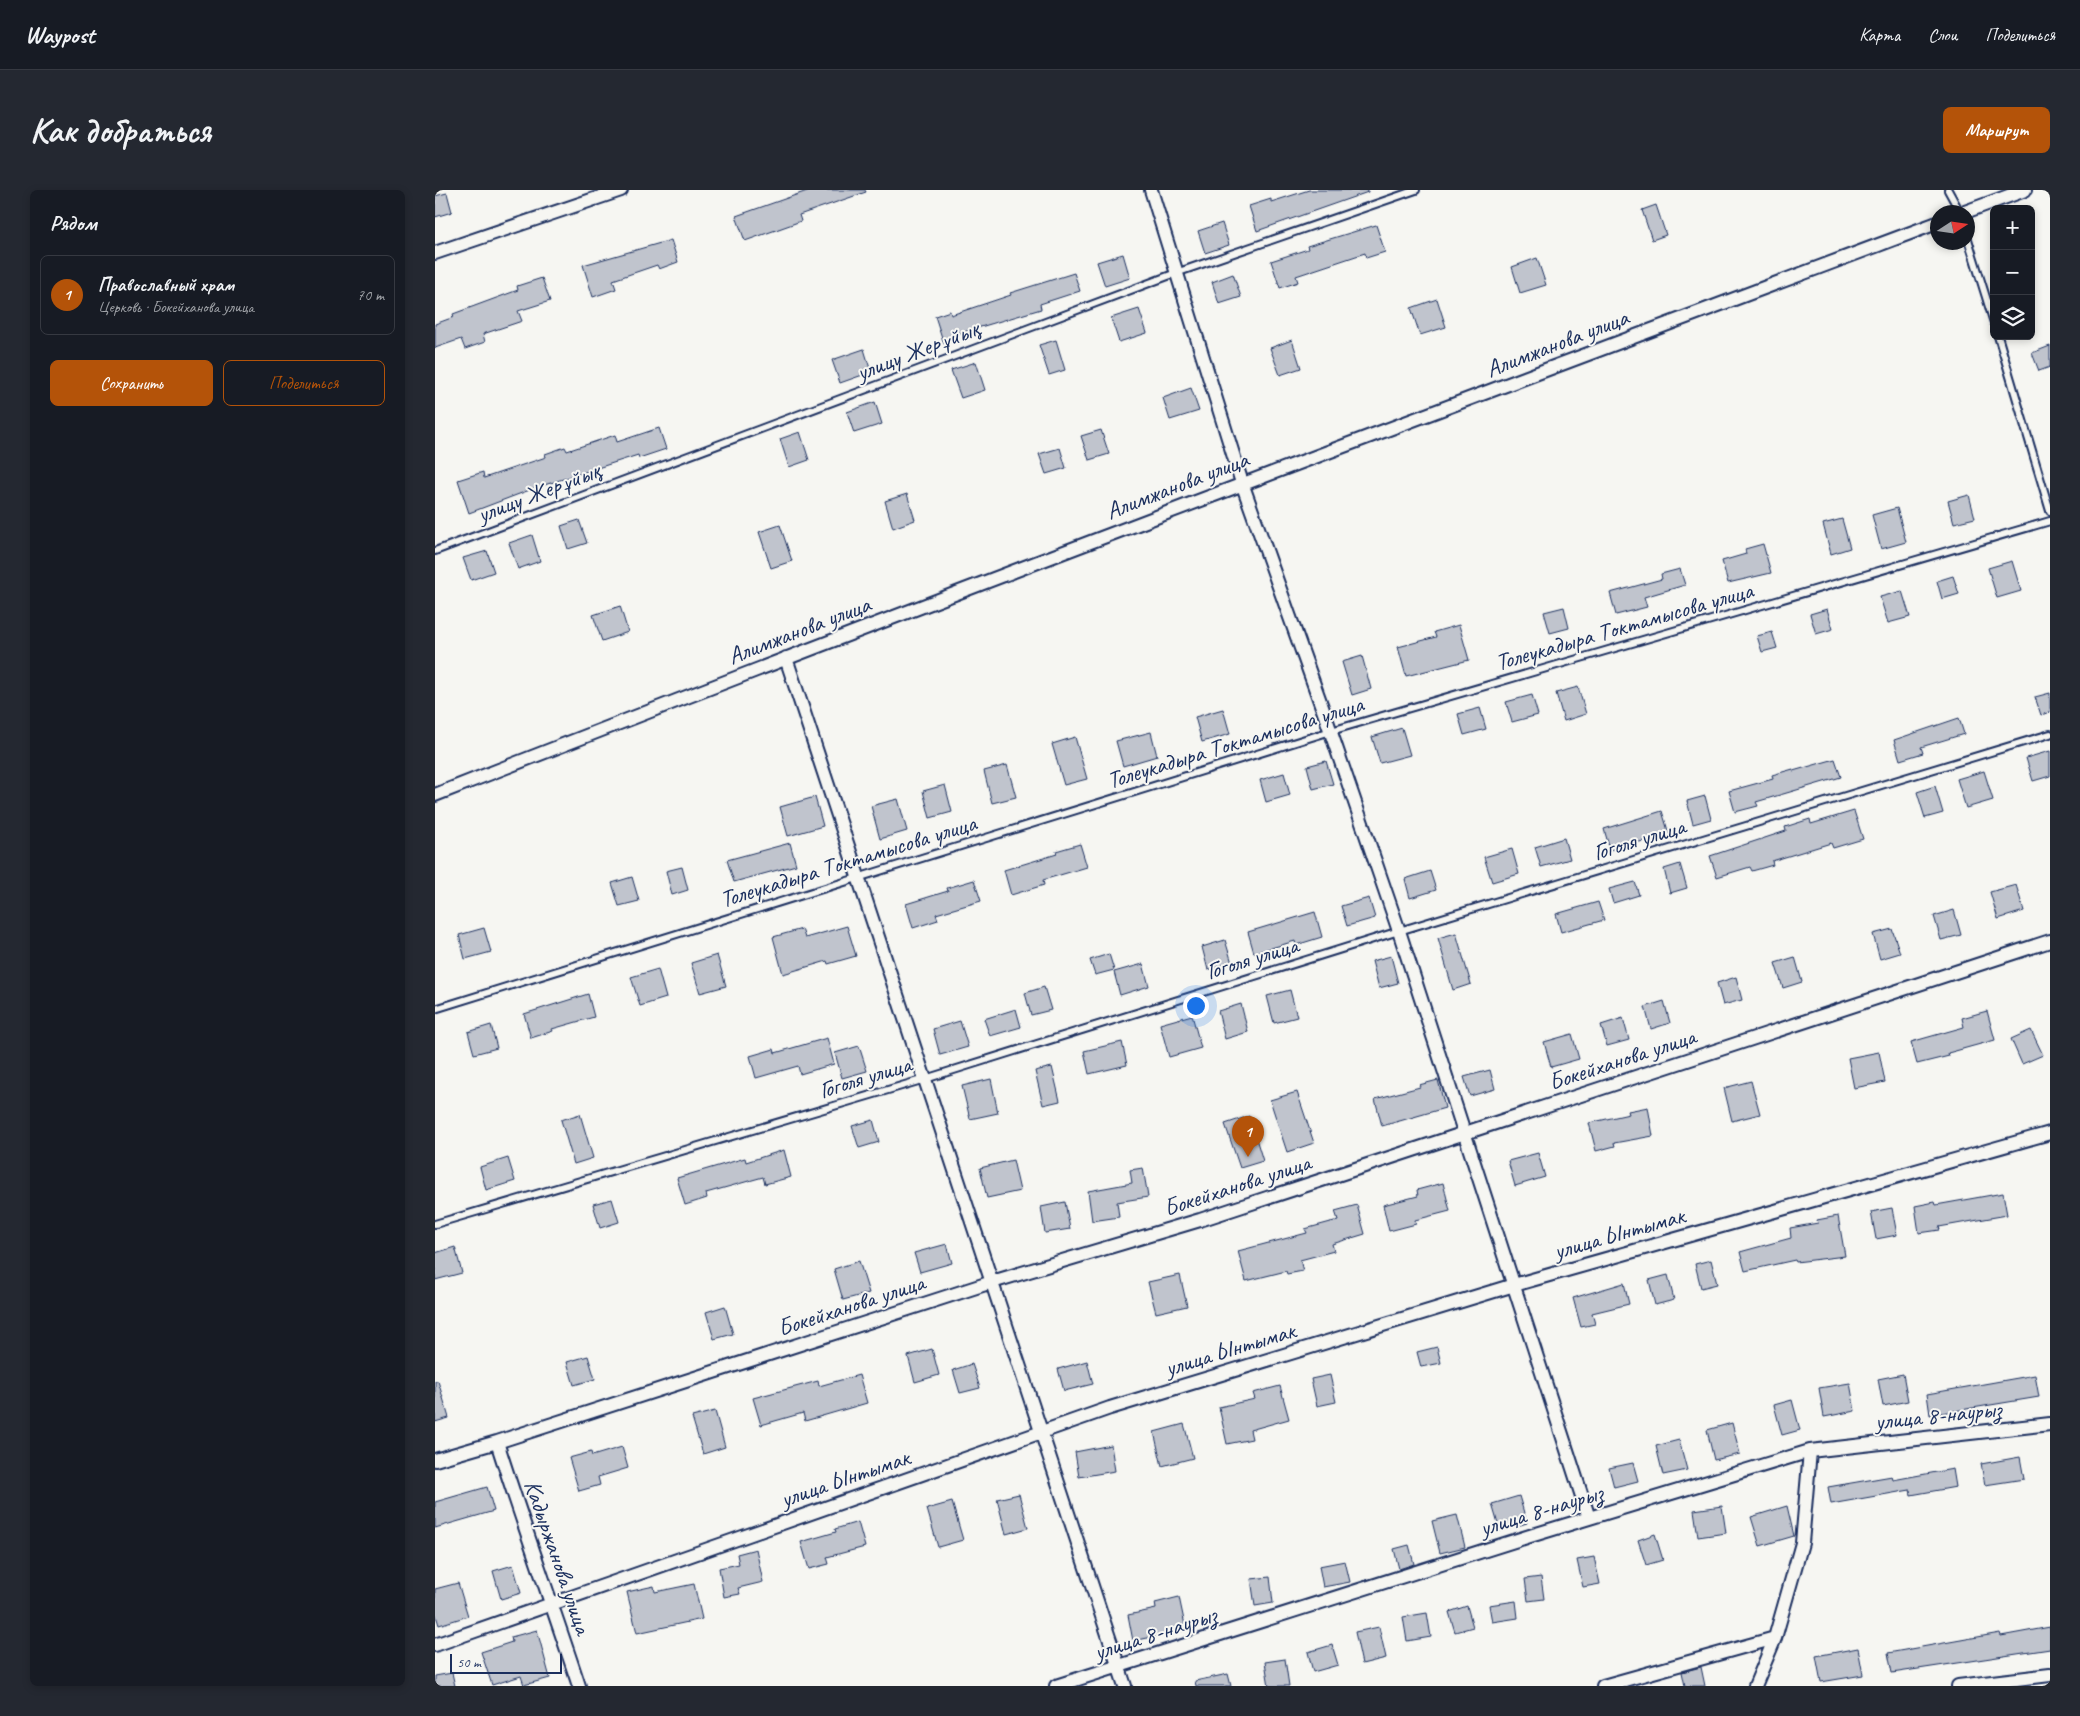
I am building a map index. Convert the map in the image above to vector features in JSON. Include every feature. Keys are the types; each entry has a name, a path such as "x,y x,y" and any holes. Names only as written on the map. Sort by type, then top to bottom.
{"street":[{"path":"435,253 621,190"},
{"path":"1151,190 1242,484 1331,732 1399,931 1589,1518"},
{"path":"1975,208 2025,190"},
{"name":"Алимжанова улица","path":"435,795 786,658 1242,484 1930,226"},
{"path":"786,658 1125,1686"},
{"name":"Бокейханова улица","path":"435,1460 497,1442 992,1282 1199,1220 2050,941"},
{"name":"улица Ынтымак","path":"435,1645 1110,1408 1514,1285 2050,1133"},
{"name":"улица 8-наурыз","path":"1056,1686 1589,1518 1810,1451 2050,1424"},
{"name":"Кадыржанова улица","path":"497,1442 523,1526 552,1603 579,1686"},
{"path":"1755,1686 1775,1638 1803,1543 1810,1451"},
{"path":"1603,1686 1775,1638"},
{"path":"1958,1686 2050,1675"}],"lane":[{"name":"улицу Жерұйық","path":"435,551 1176,273 1416,190"},
{"path":"1948,190 1956,205"},
{"path":"1971,250 1990,311"},
{"path":"1999,340 2050,511"},
{"name":"Толеукадыра Токтамысова улица","path":"435,1009 1331,732 2050,521"},
{"name":"Гоголя улица","path":"435,1224 925,1079 1399,931 2050,734"}],"building":[{"path":"810,190 865,190 866,192 799,215 801,221 745,241 736,216"},
{"path":"1309,190 1368,190 1368,192 1257,231 1249,206 1271,199 1271,202"},
{"path":"447,193 452,212 435,217 435,196"},
{"path":"1656,205 1666,235 1652,240 1642,210"},
{"path":"1222,223 1229,245 1205,253 1198,231"},
{"path":"1376,225 1385,252 1366,258 1365,253 1296,276 1298,282 1280,288 1271,261 1308,249 1307,246"},
{"path":"671,240 678,262 659,269 657,265 613,280 616,289 593,297 583,265"},
{"path":"1123,254 1130,278 1105,286 1097,262"},
{"path":"1537,258 1546,285 1520,293 1512,267"},
{"path":"1074,273 1080,291 1040,304 1041,309 957,334 959,339 944,344 935,316 950,311 951,315 1011,295 1010,293"},
{"path":"1233,274 1241,297 1219,304 1212,282"},
{"path":"542,278 550,301 518,311 522,321 483,334 485,342 465,349 461,339 435,348 435,324 454,317 453,314 518,290 517,286"},
{"path":"1437,299 1446,327 1420,335 1411,308"},
{"path":"1139,309 1147,333 1119,342 1111,318"},
{"path":"1056,340 1065,370 1049,375 1039,345"},
{"path":"1292,340 1301,368 1280,375 1270,348"},
{"path":"2050,346 2050,367 2039,371 2032,353"},
{"path":"864,349 871,372 840,383 832,360"},
{"path":"976,362 985,390 961,398 951,370"},
{"path":"1191,388 1199,411 1170,420 1163,398"},
{"path":"875,402 882,424 854,433 847,412"},
{"path":"659,428 666,449 639,458 638,455 535,488 469,513 458,480 483,472 484,478 546,457 545,454 565,447 567,451 615,435 617,442"},
{"path":"1101,430 1109,454 1089,460 1081,436"},
{"path":"800,432 809,460 789,467 780,439"},
{"path":"1060,448 1066,468 1046,474 1039,454"},
{"path":"907,494 915,520 893,528 885,501"},
{"path":"1969,495 1975,518 1954,523 1948,501"},
{"path":"1897,508 1906,542 1881,549 1872,515"},
{"path":"1842,519 1850,548 1831,554 1823,524"},
{"path":"579,520 587,543 568,549 561,526"},
{"path":"780,525 792,561 771,568 759,532"},
{"path":"532,535 540,561 518,569 509,543"},
{"path":"1763,544 1771,573 1728,583 1722,561 1746,554 1745,549"},
{"path":"487,551 494,572 471,580 463,558"},
{"path":"2012,561 2021,591 1997,598 1988,568"},
{"path":"1680,569 1685,585 1644,597 1647,607 1616,615 1610,593 1662,579 1661,574"},
{"path":"1953,576 1959,594 1942,599 1937,581"},
{"path":"1902,591 1910,617 1888,623 1880,597"},
{"path":"620,606 628,632 602,641 593,615"},
{"path":"1564,607 1569,628 1550,633 1544,612"},
{"path":"1827,609 1833,629 1816,634 1810,614"},
{"path":"1459,625 1469,660 1406,676 1398,647 1436,637 1434,632"},
{"path":"1772,632 1777,648 1762,652 1757,636"},
{"path":"1362,656 1371,689 1352,695 1342,662"},
{"path":"1578,687 1586,714 1564,721 1556,693"},
{"path":"2050,693 2050,712 2041,715 2035,697"},
{"path":"1532,695 1538,715 1512,722 1506,702"},
{"path":"1480,708 1486,729 1464,735 1458,714"},
{"path":"1223,709 1230,734 1202,742 1195,717"},
{"path":"1959,718 1964,734 1921,747 1923,753 1900,760 1894,740"},
{"path":"1402,728 1410,755 1380,763 1372,737"},
{"path":"1151,732 1157,756 1123,766 1116,741"},
{"path":"1075,737 1087,779 1064,785 1052,744"},
{"path":"2050,751 2050,776 2033,781 2026,758"},
{"path":"1835,759 1841,777 1756,802 1758,806 1735,812 1729,791 1773,779 1772,775"},
{"path":"1326,761 1333,784 1313,789 1307,766"},
{"path":"1007,765 1016,797 992,803 984,771"},
{"path":"1984,771 1993,800 1966,808 1957,779"},
{"path":"1284,773 1290,795 1266,802 1260,780"},
{"path":"945,785 952,812 930,818 923,791"},
{"path":"1935,786 1943,813 1925,818 1917,792"},
{"path":"1705,796 1711,819 1693,824 1687,801"},
{"path":"815,797 823,826 788,836 780,807"},
{"path":"898,799 907,831 880,839 871,806"},
{"path":"1662,811 1669,834 1610,850 1604,829"},
{"path":"1854,811 1863,839 1833,848 1831,843 1772,861 1773,865 1752,871 1750,867 1717,877 1710,856 1786,831 1785,827 1810,819 1811,824"},
{"path":"1564,838 1570,859 1541,867 1535,847"},
{"path":"790,843 796,865 734,882 727,860"},
{"path":"1080,844 1087,867 1043,880 1044,885 1011,895 1004,870 1057,854 1056,851"},
{"path":"1512,849 1519,874 1492,882 1484,857"},
{"path":"1680,864 1687,888 1670,893 1664,869"},
{"path":"682,867 688,890 672,895 666,871"},
{"path":"1430,871 1436,890 1410,898 1405,879"},
{"path":"632,877 639,901 619,906 612,883"},
{"path":"974,880 981,901 936,914 938,920 913,928 906,904 948,891 947,888"},
{"path":"1635,882 1639,895 1613,903 1609,889"},
{"path":"2016,885 2024,911 1998,919 1990,892"},
{"path":"1369,898 1375,918 1347,926 1341,906"},
{"path":"1598,902 1604,920 1561,932 1556,914"},
{"path":"1954,910 1961,935 1941,940 1934,916"},
{"path":"1315,912 1322,937 1296,945 1295,941 1254,953 1248,932"},
{"path":"847,926 856,956 828,964 827,961 783,974 773,937 802,929 805,938"},
{"path":"484,928 491,952 465,959 459,935"},
{"path":"1892,929 1900,953 1880,959 1873,934"},
{"path":"1456,933 1471,984 1453,990 1438,938"},
{"path":"1225,940 1232,963 1208,970 1202,947"},
{"path":"1109,954 1114,970 1095,975 1090,960"},
{"path":"717,955 726,986 700,993 691,963"},
{"path":"1391,956 1398,983 1379,988 1372,961"},
{"path":"1795,957 1802,982 1783,988 1775,963"},
{"path":"1143,964 1149,986 1120,995 1114,972"},
{"path":"658,969 666,998 640,1006 631,977"},
{"path":"1736,977 1742,1000 1723,1005 1717,983"},
{"path":"1044,987 1051,1010 1031,1015 1025,993"},
{"path":"1290,990 1297,1017 1274,1023 1267,996"},
{"path":"588,994 594,1017 552,1029 553,1031 531,1038 524,1014"},
{"path":"1664,1001 1670,1023 1651,1029 1645,1007"},
{"path":"1241,1004 1248,1032 1225,1039 1218,1011"},
{"path":"1016,1009 1021,1027 990,1036 984,1019"},
{"path":"1987,1011 1995,1040 1948,1053 1949,1056 1917,1064 1911,1042 1964,1027 1962,1018"},
{"path":"1192,1015 1201,1048 1169,1057 1160,1024"},
{"path":"1623,1018 1629,1040 1607,1046 1601,1025"},
{"path":"960,1021 968,1047 940,1055 933,1029"},
{"path":"491,1025 497,1048 474,1054 468,1032"},
{"path":"2031,1030 2043,1055 2022,1064 2011,1039"},
{"path":"1572,1034 1579,1059 1551,1067 1544,1042"},
{"path":"827,1038 834,1064 800,1074 798,1066 756,1078 750,1056 774,1049 775,1053"},
{"path":"1122,1042 1127,1065 1089,1074 1084,1051"},
{"path":"859,1046 867,1071 842,1078 835,1053"},
{"path":"1879,1052 1885,1082 1854,1088 1848,1058"},
{"path":"1052,1067 1060,1101 1043,1105 1035,1071"},
{"path":"1490,1070 1495,1089 1470,1096 1464,1077"},
{"path":"991,1079 998,1113 970,1119 962,1086"},
{"path":"1438,1080 1445,1108 1382,1126 1375,1099 1420,1087 1419,1085"},
{"path":"1751,1081 1760,1114 1732,1121 1724,1088"},
{"path":"1297,1092 1314,1143 1287,1152 1270,1100"},
{"path":"1648,1107 1653,1136 1614,1143 1615,1146 1596,1151 1589,1123 1629,1114 1628,1111"},
{"path":"580,1114 593,1158 574,1164 561,1120"},
{"path":"1249,1116 1263,1161 1240,1168 1225,1124"},
{"path":"873,1120 879,1142 859,1148 852,1126"},
{"path":"784,1150 791,1177 765,1184 763,1177 706,1193 707,1198 685,1205 677,1178 745,1158 746,1162"},
{"path":"1538,1153 1545,1177 1515,1186 1508,1161"},
{"path":"508,1158 515,1181 486,1190 480,1167"},
{"path":"1013,1160 1020,1191 987,1198 980,1168"},
{"path":"1143,1168 1148,1197 1117,1202 1119,1217 1092,1221 1088,1191 1132,1183 1130,1170"},
{"path":"1443,1183 1450,1211 1415,1220 1416,1224 1389,1231 1383,1205 1418,1196 1417,1190"},
{"path":"2003,1193 2007,1215 1939,1227 1940,1230 1919,1233 1915,1206 1935,1202 1936,1205"},
{"path":"612,1199 619,1222 600,1228 593,1204"},
{"path":"1065,1202 1070,1229 1045,1233 1041,1207"},
{"path":"1357,1205 1365,1234 1332,1244 1334,1251 1300,1260 1303,1271 1287,1274 1286,1271 1246,1281 1238,1251 1307,1233 1305,1229 1338,1220 1335,1211"},
{"path":"1892,1208 1897,1235 1876,1239 1871,1212"},
{"path":"1838,1216 1845,1256 1796,1262 1795,1260 1745,1271 1740,1252 1791,1238 1790,1228 1818,1223 1817,1220"},
{"path":"947,1244 952,1263 920,1272 914,1253"},
{"path":"455,1247 462,1273 435,1280 435,1253"},
{"path":"1711,1260 1717,1284 1701,1288 1695,1264"},
{"path":"859,1261 869,1293 843,1300 834,1269"},
{"path":"1180,1275 1187,1306 1156,1313 1148,1282"},
{"path":"1668,1275 1674,1300 1655,1305 1649,1280"},
{"path":"1624,1283 1629,1304 1592,1313 1595,1324 1581,1327 1573,1298"},
{"path":"725,1306 733,1334 714,1339 706,1312"},
{"path":"1437,1347 1441,1363 1421,1367 1417,1352"},
{"path":"932,1349 939,1375 915,1382 908,1356"},
{"path":"588,1356 595,1379 574,1385 567,1362"},
{"path":"1087,1361 1093,1384 1064,1391 1058,1369"},
{"path":"972,1364 980,1388 960,1393 953,1370"},
{"path":"1903,1374 1908,1401 1883,1406 1878,1379"},
{"path":"859,1375 867,1403 805,1421 803,1413 761,1425 753,1398 818,1381 819,1386"},
{"path":"1330,1375 1336,1402 1317,1406 1311,1379"},
{"path":"2035,1375 2039,1397 1930,1415 1927,1394"},
{"path":"435,1381 438,1381 449,1418 435,1422"},
{"path":"1850,1383 1855,1411 1824,1417 1819,1388"},
{"path":"1280,1386 1289,1419 1250,1430 1252,1439 1227,1444 1219,1407 1255,1399 1253,1393"},
{"path":"1792,1400 1800,1430 1782,1435 1774,1405"},
{"path":"715,1411 725,1447 703,1454 692,1417"},
{"path":"1732,1423 1740,1454 1714,1460 1707,1430"},
{"path":"1184,1424 1193,1458 1162,1466 1154,1432"},
{"path":"1679,1440 1687,1470 1663,1475 1656,1446"},
{"path":"1111,1445 1115,1471 1079,1477 1075,1452"},
{"path":"622,1447 628,1468 598,1477 600,1485 579,1491 569,1458 591,1452 592,1456"},
{"path":"2020,1457 2024,1479 1985,1485 1981,1464"},
{"path":"1633,1463 1638,1481 1614,1487 1609,1468"},
{"path":"1953,1469 1956,1487 1911,1495 1910,1490 1831,1504 1828,1487 1892,1476 1893,1480"},
{"path":"487,1487 494,1511 435,1528 435,1502"},
{"path":"1019,1494 1028,1528 1006,1534 997,1499"},
{"path":"1519,1496 1527,1523 1500,1531 1492,1504"},
{"path":"952,1502 963,1540 938,1547 927,1509"},
{"path":"1722,1506 1726,1533 1698,1537 1694,1510"},
{"path":"1787,1506 1794,1536 1760,1546 1751,1517"},
{"path":"1457,1515 1465,1547 1440,1553 1432,1521"},
{"path":"858,1522 865,1547 827,1557 829,1564 809,1569 801,1542 836,1532 835,1529"},
{"path":"1655,1534 1663,1560 1646,1565 1638,1540"},
{"path":"1409,1545 1414,1564 1399,1569 1394,1549"},
{"path":"756,1549 763,1582 738,1588 740,1594 724,1597 719,1568 739,1564 737,1554"},
{"path":"1594,1557 1600,1584 1583,1587 1577,1560"},
{"path":"1345,1561 1350,1582 1323,1587 1319,1566"},
{"path":"513,1565 521,1593 501,1599 493,1571"},
{"path":"1270,1577 1273,1603 1255,1606 1251,1579"},
{"path":"1541,1577 1544,1599 1528,1601 1525,1579"},
{"path":"458,1583 468,1616 439,1625 435,1612 435,1589"},
{"path":"694,1584 702,1619 637,1633 627,1592 654,1586 655,1592"},
{"path":"1179,1597 1186,1630 1133,1641 1128,1615 1156,1609 1155,1603"},
{"path":"1516,1601 1518,1618 1492,1622 1489,1605"},
{"path":"1467,1606 1473,1627 1455,1632 1449,1612"},
{"path":"1427,1613 1431,1637 1407,1641 1403,1617"},
{"path":"1379,1627 1386,1658 1362,1664 1355,1632"},
{"path":"2050,1627 2050,1649 1892,1673 1888,1653 2000,1633 2001,1636"},
{"path":"537,1630 550,1678 524,1685 521,1676 492,1685 481,1652 512,1642 511,1637"},
{"path":"1332,1645 1338,1665 1313,1672 1308,1652"},
{"path":"1858,1648 1863,1675 1821,1682 1816,1656"},
{"path":"1285,1659 1289,1686 1269,1686 1265,1662"},
{"path":"1701,1667 1705,1686 1685,1686 1682,1672"},
{"path":"452,1673 455,1686 435,1686 435,1676"},
{"path":"1228,1674 1231,1686 1196,1686 1195,1681"}],"place":[{"name":"Православный храм","path":"1248,1157"}]}
